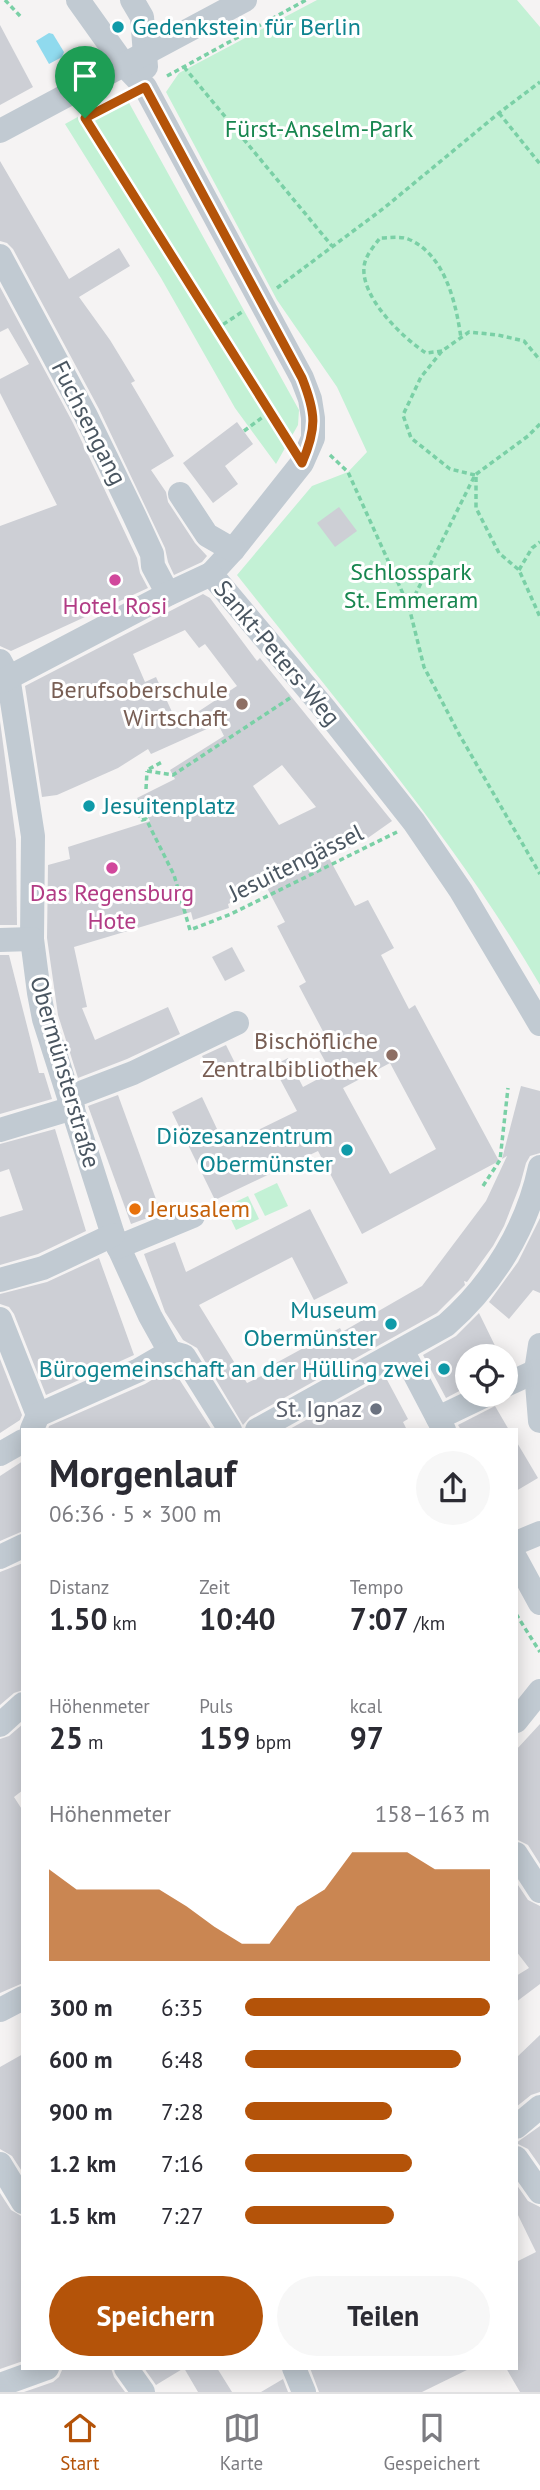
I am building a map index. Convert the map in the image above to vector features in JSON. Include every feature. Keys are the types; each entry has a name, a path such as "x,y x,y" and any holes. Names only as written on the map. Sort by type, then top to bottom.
{"street":[{"path":"78,0 135,60 145,87"},
{"path":"132,0 142,18 135,60"},
{"path":"0,131 245,0"},
{"name":"Sankt-Peters-Weg","path":"145,87 302,378 310,399 313,438 302,463 211,574 414,822 461,891 540,1024"},
{"name":"Fuchsengang","path":"0,256 86,416 139,524 152,554 153,566 169,594"},
{"path":"180,494 207,535 233,550"},
{"path":"3,673 211,574"},
{"name":"Obermünsterstraße","path":"3,673 33,836 32,939 44,1019 115,1241 170,1353 184,1356 229,1428"},
{"path":"0,940 32,939"},
{"path":"0,1130 72,1103 237,1023"},
{"path":"261,1428 446,1325 463,1310 517,1236 534,1194 540,1167"},
{"path":"0,1280 43,1268 193,1216"},
{"path":"0,1319 35,1423 170,1353"},
{"path":"540,1345 536,1371 540,1421"},
{"path":"402,1350 441,1424 467,1407"},
{"path":"518,1379 536,1371"},
{"path":"0,1454 21,1442"},
{"path":"518,1543 540,1533"},
{"path":"0,1557 21,1547"},
{"path":"518,1567 540,1603"},
{"path":"518,1718 540,1691"},
{"path":"0,1725 21,1706"},
{"path":"518,1857 540,1891"},
{"path":"0,2010 21,1999"},
{"path":"518,2125 540,2107"},
{"path":"518,2161 540,2192"},
{"path":"0,2164 21,2199"},
{"path":"0,2385 41,2370"},
{"path":"127,2370 143,2392"},
{"path":"295,2370 304,2392"}],"path":[{"path":"5,0 21,17"},
{"path":"302,463 85,118 306,0"},
{"path":"184,67 332,246"},
{"path":"216,329 260,300 384,208 540,82"},
{"path":"499,113 540,164"},
{"path":"442,351 426,353 406,340 386,317 369,287 364,267 380,238 407,239 433,257 452,291 461,338"},
{"path":"476,475 450,469 411,438 403,415 422,377 442,351 469,332 524,341 540,360"},
{"path":"244,431 271,411"},
{"path":"409,607 476,475 540,424"},
{"path":"313,438 348,472 409,607 424,667 465,745 540,874"},
{"path":"476,475 476,508 499,553 519,570 540,617"},
{"path":"519,570 532,548 540,542"},
{"path":"147,771 173,775 305,687"},
{"path":"147,771 163,761"},
{"path":"146,789 147,771"},
{"name":"Jesuitengässel","path":"139,801 133,803 142,820 146,819 174,875 190,930 231,914 414,822"},
{"path":"483,1186 500,1160 508,1088"},
{"path":"518,1617 540,1652"}],"green space":[{"name":"Schlosspark St. Emmeram","path":"317,0 517,0 540,27 540,985 507,931 434,826 237,575 312,486 348,472 367,452 337,387 277,300 166,92 179,73"},
{"path":"123,92 299,410 298,425 276,464 235,408 161,278 65,124"},
{"path":"277,1183 288,1206 265,1216 254,1194"},
{"path":"248,1196 259,1219 236,1230 225,1207"}],"water":[{"path":"49,33 53,34 64,52 62,57 49,64 36,41"}],"building":[{"path":"0,25 33,87 0,105"},
{"path":"0,161 69,279 119,248 130,266 79,297 135,381 131,383 174,456 151,470 166,492 168,502 195,543 207,556 202,562 174,575 165,548 99,409 13,249 0,241"},
{"path":"0,287 73,423 137,558 140,573 148,588 11,651 0,646 0,526 57,505 0,393 0,379 29,364 8,328 0,332"},
{"path":"237,422 253,444 225,466 238,484 213,503 183,463"},
{"path":"339,507 357,531 335,547 317,523"},
{"path":"203,594 210,598 257,661 260,658 392,821 365,840 329,858 355,906 368,900 394,948 381,955 409,1009 415,1005 499,1161 362,1234 318,1151 215,1200 172,1112 202,1097 225,1146 297,1111 273,1066 288,1058 303,1087 331,1072 315,1043 326,1037 299,986 306,982 277,926 285,922 266,886 228,904 229,908 193,920 191,912 74,947 87,1007 82,1008 95,1040 168,1007 180,1034 78,1078 58,1015 47,938 48,865 70,859 68,847 150,821 137,798 175,779 170,770 224,736 218,724 151,754 148,749 118,768 57,795 42,797 25,686","holes":["185,630 199,648 205,644 237,686 178,725 156,677 145,682 133,654","282,765 316,807 279,825 253,786","390,1063 436,1149 390,1174 343,1088"]},
{"path":"0,721 16,840 17,925 0,925"},
{"path":"232,947 245,971 225,981 212,957"},
{"path":"0,955 9,955 39,1073 44,1073 52,1099 0,1114"},
{"path":"226,1045 237,1067 214,1079 202,1056"},
{"path":"521,1086 540,1091 540,1153 530,1156 526,1163 504,1226 467,1282 464,1281 465,1285 437,1313 250,1417 243,1425 197,1348 183,1340 165,1312 144,1254 175,1242 186,1272 310,1209 348,1283 314,1300 292,1257 199,1305 247,1383 278,1368 276,1363 340,1328 342,1332 422,1286 486,1201 507,1156 502,1159"},
{"path":"118,1095 161,1213 131,1224 88,1106"},
{"path":"55,1129 86,1231 38,1254 0,1265 0,1217 23,1210 9,1169 0,1172 0,1144"},
{"path":"540,1218 540,1293 533,1290 509,1319 489,1302 518,1262"},
{"path":"99,1258 134,1355 46,1395 14,1314 9,1307 0,1304 0,1294 47,1282"},
{"path":"479,1313 494,1344 455,1344 455,1393 446,1398 423,1355 456,1336"},
{"path":"0,1359 22,1415 20,1420 0,1433"},
{"path":"172,1368 211,1428 48,1428 49,1426 145,1384"},
{"name":"St. Ignaz","path":"385,1376 408,1419 403,1422 406,1428 292,1428"},
{"path":"496,1407 508,1428 460,1428 458,1425"},
{"path":"518,1444 538,1478 518,1490"},
{"path":"21,1462 21,1532 0,1541 0,1476"},
{"path":"21,1564 21,1691 0,1705 0,1572"},
{"path":"540,1724 540,1864 528,1845 518,1840 518,1748"},
{"path":"21,1726 21,1792 14,1797 21,1808 21,1984 0,1993 0,1739 9,1736"},
{"path":"518,1885 528,1900 540,1906 540,1984 518,2000 518,1975 529,1968 518,1954"},
{"path":"540,2035 540,2092 531,2095 518,2105 518,2056"},
{"path":"21,2055 21,2170 12,2156 0,2149 0,2067"},
{"path":"540,2126 540,2166 528,2149 518,2142"},
{"path":"518,2187 528,2201 540,2207 540,2392 520,2392 507,2370 518,2370 518,2261 536,2252 518,2215"},
{"path":"0,2193 11,2210 21,2216 21,2362 0,2369"},
{"path":"62,2370 112,2370 125,2392 24,2392 53,2382"},
{"path":"145,2370 181,2370 156,2385"},
{"path":"185,2370 218,2370 232,2392 198,2392"},
{"path":"311,2370 467,2370 422,2392 319,2392"},
{"path":"283,2379 288,2392 261,2392"}],"place":[{"name":"Gedenkstein für Berlin","path":"118,27"},
{"name":"Hotel Rosi","path":"115,580"},
{"name":"Berufsoberschule Wirtschaft","path":"242,704"},
{"name":"Jesuitenplatz","path":"89,806"},
{"name":"Das Regensburg Hote","path":"112,868"},
{"name":"Bischöfliche Zentralbibliothek","path":"392,1055"},
{"name":"Diözesanzentrum Obermünster","path":"347,1150"},
{"name":"Jerusalem","path":"135,1209"},
{"name":"Museum Obermünster","path":"391,1324"},
{"name":"Bürogemeinschaft an der Hülling zwei","path":"444,1369"},
{"name":"St. Ignaz","path":"376,1409"}],"route":[{"path":"145,87 302,378 310,399 313,438 302,463 216,329 85,118 145,87"}],"park label":[{"name":"Fürst-Anselm-Park","path":"319,129"}]}
